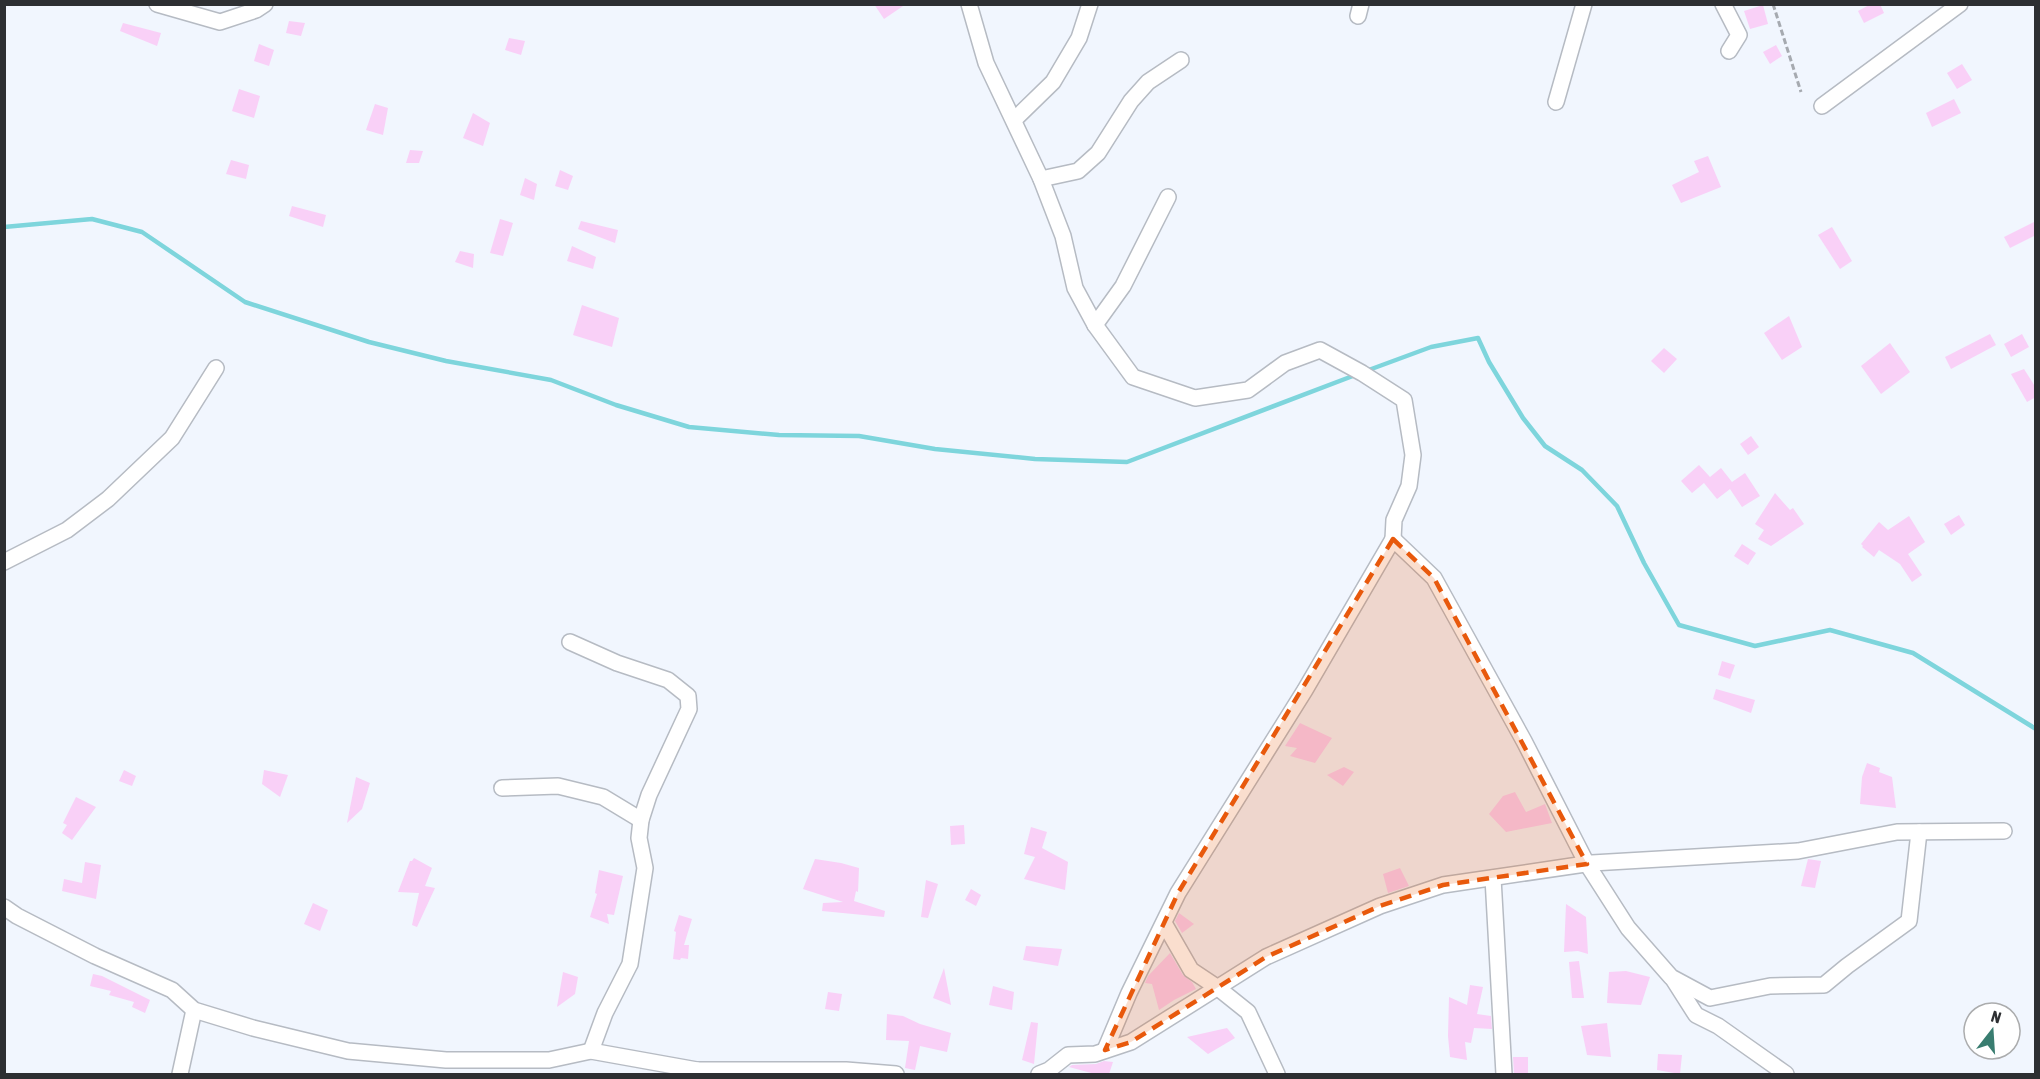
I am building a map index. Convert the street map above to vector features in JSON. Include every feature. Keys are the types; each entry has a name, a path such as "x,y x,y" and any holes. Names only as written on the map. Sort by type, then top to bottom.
{"street":[{"path":"157,4 220,22 256,10 265,4"},
{"path":"969,4 986,63 1041,179 1063,236 1075,288 1095,325 1133,377 1195,398 1248,390 1285,363 1320,350 1404,400 1413,455 1409,486 1394,520 1393,539 1305,690 1178,893 1129,993 1105,1050"},
{"path":"1014,120 1053,82 1079,38 1090,4"},
{"path":"1556,102 1584,4"},
{"path":"1822,106 1960,4"},
{"path":"1723,5 1739,34 1729,51"},
{"path":"1041,179 1078,171 1098,153 1131,101 1148,82 1181,60"},
{"path":"1095,325 1123,286 1167,197"},
{"path":"4,562 67,530 108,499 172,438 216,368"},
{"path":"1393,539 1434,578 1524,741 1587,864 1628,928 1671,977 1696,1015 1718,1026 1786,1074"},
{"path":"570,642 617,663 668,680 688,696 689,709 649,795 640,820 639,838 645,868 630,964 605,1014 591,1052"},
{"path":"502,788 558,786 603,796 640,820"},
{"path":"1039,1074 1049,1070 1063,1069 1068,1055 1095,1054 1131,1042 1266,957 1380,906 1443,885 1587,864 1797,851 1897,832 2004,831"},
{"path":"1671,977 1710,998 1770,986 1824,985 1909,921 1919,832"},
{"path":"1493,878 1504,1074"},
{"path":"4,907 95,956 172,990 194,1010 253,1028 348,1051 549,1067 591,1052 697,1072 896,1074"},
{"path":"1164,924 1191,970 1248,1012 1277,1074"},
{"path":"180,1074 194,1010"}],"path":[{"path":"1773,4 1801,92"}],"highlighted area":[{"path":"1393,539 1434,578 1587,864 1443,885 1380,906 1266,957 1131,1042 1105,1050 1178,893"}],"building":[{"path":"874,4 906,4 884,19"},
{"path":"1871,4 1880,4 1884,13 1864,23 1858,11"},
{"path":"1763,5 1768,24 1750,29 1744,11"},
{"path":"289,21 305,23 301,36 286,33"},
{"path":"123,23 161,33 157,46 120,31"},
{"path":"509,38 525,41 521,55 505,50"},
{"path":"259,44 274,50 269,66 254,61"},
{"path":"1776,45 1782,56 1770,64 1763,52"},
{"path":"1962,64 1972,80 1957,89 1947,73"},
{"path":"239,89 260,96 254,118 232,111"},
{"path":"1954,99 1961,113 1932,127 1926,113"},
{"path":"375,104 388,108 383,135 366,130"},
{"path":"473,113 490,123 483,146 463,138"},
{"path":"410,150 423,151 419,163 406,163"},
{"path":"1708,156 1721,187 1681,203 1672,185 1699,172 1694,161"},
{"path":"231,160 249,165 246,179 226,174"},
{"path":"560,170 573,176 568,190 555,186"},
{"path":"525,178 537,184 534,200 520,195"},
{"path":"292,206 326,215 323,227 289,216"},
{"path":"500,219 513,223 503,256 490,253"},
{"path":"581,221 618,230 615,243 578,229"},
{"path":"2036,221 2036,235 2010,248 2004,237"},
{"path":"1832,227 1852,261 1840,269 1818,235"},
{"path":"572,246 596,257 593,269 567,261"},
{"path":"460,251 474,254 473,268 455,262"},
{"path":"582,305 619,318 612,347 573,335"},
{"path":"1789,316 1802,347 1782,360 1764,333"},
{"path":"1990,334 1996,345 1951,369 1945,357"},
{"path":"2022,334 2029,347 2011,357 2004,344"},
{"path":"1890,343 1910,372 1881,394 1861,366"},
{"path":"1664,348 1677,359 1664,373 1651,361"},
{"path":"2024,369 2036,388 2036,397 2027,402 2011,374"},
{"path":"1751,436 1759,447 1748,455 1740,444"},
{"path":"1699,465 1710,477 1721,468 1732,482 1745,473 1760,496 1742,507 1730,489 1717,499 1704,483 1692,493 1681,481"},
{"path":"1775,493 1790,510 1793,508 1804,524 1771,546 1758,539 1764,530 1755,524"},
{"path":"1959,515 1965,525 1951,535 1944,524"},
{"path":"1909,516 1925,542 1908,554 1922,575 1912,582 1900,564 1879,550 1874,557 1861,544 1879,522 1888,530"},
{"path":"1742,544 1756,553 1748,565 1734,556"},
{"path":"1722,661 1735,665 1730,679 1718,675"},
{"path":"1716,689 1755,700 1751,713 1713,699"},
{"path":"1300,723 1332,738 1315,763 1290,756 1297,748 1285,746"},
{"path":"1867,763 1880,768 1879,772 1892,777 1896,808 1860,804 1862,777"},
{"path":"1344,767 1354,772 1343,786 1327,775"},
{"path":"124,770 136,776 132,786 119,781"},
{"path":"264,770 288,775 280,797 262,784"},
{"path":"356,777 370,783 362,809 347,823"},
{"path":"1515,792 1526,812 1545,804 1552,823 1506,832 1489,814 1503,796"},
{"path":"76,797 96,807 72,840 62,833 67,825 63,823"},
{"path":"964,825 965,844 951,845 950,826"},
{"path":"1031,827 1047,832 1042,848 1068,862 1065,890 1024,879 1035,857 1024,854"},
{"path":"414,858 432,868 425,886 435,888 417,927 412,925 419,893 398,892 410,861"},
{"path":"815,859 859,868 858,892 856,891 854,901 885,911 884,917 822,911 823,903 843,902 803,889"},
{"path":"1808,859 1821,861 1815,888 1801,886"},
{"path":"85,862 101,865 96,899 62,891 64,879 82,883"},
{"path":"1400,868 1409,886 1388,893 1383,874"},
{"path":"599,870 623,876 614,915 607,914 609,924 590,917 597,894 595,893"},
{"path":"926,880 938,884 928,918 921,917"},
{"path":"971,889 981,895 976,906 965,900"},
{"path":"313,903 328,910 320,931 304,924"},
{"path":"1566,904 1586,917 1588,954 1578,951 1564,952"},
{"path":"1179,913 1194,924 1182,933 1175,921"},
{"path":"679,915 692,919 684,945 689,945 688,959 681,958 680,960 673,959 676,932 674,931"},
{"path":"1026,946 1062,949 1058,966 1023,960"},
{"path":"1170,953 1183,975 1192,982 1196,989 1159,1010 1152,984 1145,983 1148,976"},
{"path":"1579,961 1584,998 1572,998 1569,962"},
{"path":"944,968 951,1005 933,998"},
{"path":"1626,971 1650,977 1641,1005 1607,1003 1609,972"},
{"path":"563,972 578,977 575,994 557,1007"},
{"path":"93,974 102,976 150,1000 145,1013 132,1007 134,1002 109,995 111,991 90,986"},
{"path":"1470,985 1483,987 1477,1014 1491,1016 1492,1029 1474,1028 1471,1043 1465,1042 1467,1060 1450,1057 1449,997 1467,1005"},
{"path":"993,986 1014,992 1012,1010 989,1005"},
{"path":"828,992 842,994 839,1011 825,1009"},
{"path":"887,1014 903,1016 920,1024 951,1033 947,1052 920,1046 915,1070 905,1068 909,1041 886,1040"},
{"path":"1031,1022 1038,1023 1034,1064 1022,1060"},
{"path":"1607,1023 1611,1057 1587,1055 1581,1026"},
{"path":"1227,1028 1235,1038 1208,1054 1187,1037"},
{"path":"1658,1054 1682,1055 1680,1074 1657,1070"},
{"path":"1513,1057 1528,1057 1528,1074 1514,1073"},
{"path":"1104,1061 1113,1062 1109,1074 1095,1074 1069,1067 1096,1064"}],"waterway":[{"path":"4,227 92,219 142,232 245,302 369,342 446,361 551,380 616,405 689,427 779,435 859,436 935,449 1035,459 1127,462 1358,374"},
{"path":"1366,371 1431,347 1478,338 1489,362 1523,418 1545,446 1582,470 1617,506 1644,563 1679,625 1755,646 1830,630 1913,653 2036,729"}]}
